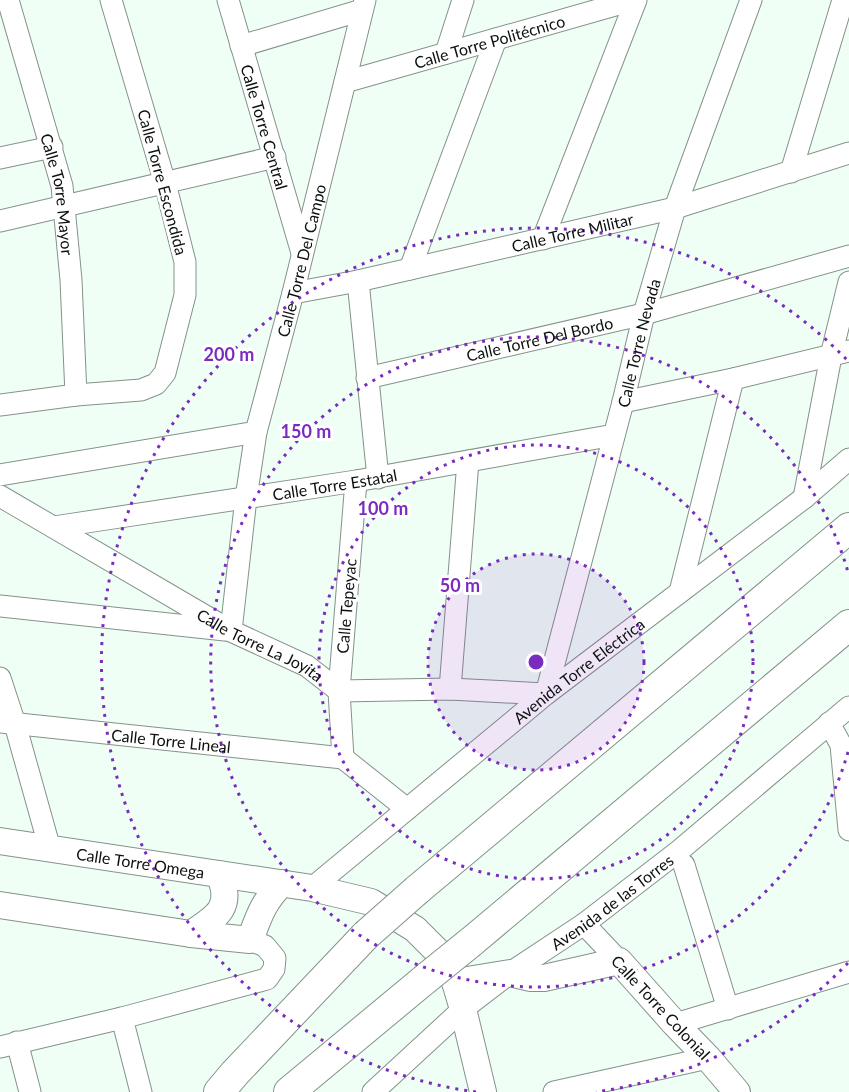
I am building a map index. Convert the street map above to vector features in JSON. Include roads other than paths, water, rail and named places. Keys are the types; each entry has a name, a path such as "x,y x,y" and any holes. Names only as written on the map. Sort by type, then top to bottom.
{"highway":[{"path":"219,1092 366,935 849,528"},
{"path":"289,1092 849,625"}],"main road":[{"name":"Calle Torre Omega","path":"0,841 282,883 371,902 415,929 437,951 455,982 464,1009"},
{"path":"191,934 214,919 221,909 225,897 224,885 219,874"},
{"path":"0,905 191,934 250,940 264,905 282,883"},
{"path":"455,982 510,973 530,978 544,978 619,961"},
{"name":"Calle Torre Colonial","path":"619,961 737,1092"},
{"path":"464,1009 483,1092"}],"street":[{"path":"0,2 7,0"},
{"name":"Calle Torre Mayor","path":"7,0 62,186 71,280 76,395"},
{"name":"Calle Torre Escondida","path":"0,405 76,395 141,390 156,384 165,373 185,295 185,262 165,183 111,0"},
{"name":"Calle Torre Central","path":"228,0 303,254"},
{"path":"446,53 463,0"},
{"path":"558,21 564,0"},
{"path":"543,239 634,0"},
{"name":"Calle Torre Politécnico","path":"345,81 634,0"},
{"name":"Calle Torre Nevada","path":"546,694 644,314 675,208 751,0"},
{"path":"790,172 843,0"},
{"path":"242,46 364,5"},
{"name":"Calle Torre Del Campo","path":"231,631 256,432 303,254 364,5"},
{"path":"410,268 496,39"},
{"path":"0,158 52,147"},
{"name":"Calle Torre Militar","path":"293,293 358,281 675,208 849,153"},
{"path":"0,221 275,157"},
{"name":"Calle Torre Del Bordo","path":"367,378 644,314 849,256"},
{"path":"358,281 378,478"},
{"path":"804,498 840,353 849,282"},
{"path":"623,402 840,353"},
{"path":"680,592 733,379"},
{"path":"0,475 256,432"},
{"name":"Calle Torre Estatal","path":"54,527 378,478 614,435"},
{"name":"Avenida Torre Eléctrica","path":"312,888 546,694 804,498 849,459"},
{"path":"450,689 468,461"},
{"name":"Calle Tepeyac","path":"343,758 339,691 356,481"},
{"name":"Calle Torre La Joyita","path":"0,496 231,631 307,666 339,691 450,689 546,694"},
{"path":"0,606 231,631"},
{"path":"0,678 8,723 50,849"},
{"name":"Avenida de las Torres","path":"373,1092 464,1009 510,973 584,924 680,850 849,706"},
{"name":"Calle Torre Lineal","path":"8,723 343,758"},
{"path":"829,723 845,743 849,830"},
{"path":"343,758 407,809"},
{"path":"684,865 728,1009"},
{"name":"Calle Torre Colonial","path":"584,924 619,961"},
{"path":"30,1092 8,1045 122,1018 267,979 274,969 275,958 265,946 250,940"},
{"path":"675,1024 849,972"},
{"path":"122,1018 141,1092"},
{"path":"554,1092 708,1058"}]}
